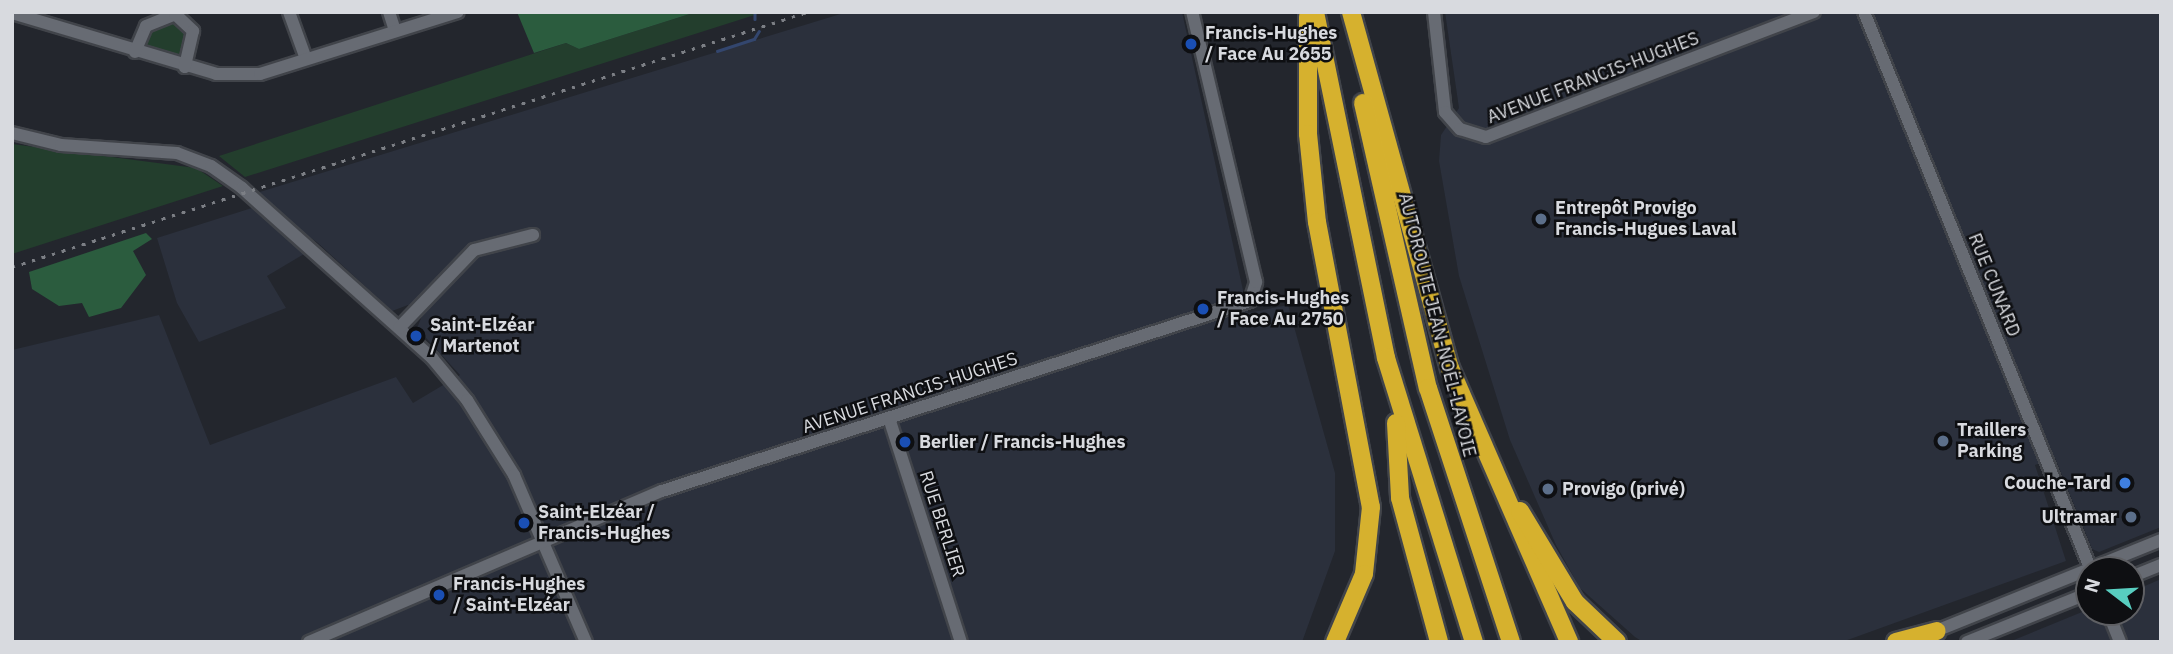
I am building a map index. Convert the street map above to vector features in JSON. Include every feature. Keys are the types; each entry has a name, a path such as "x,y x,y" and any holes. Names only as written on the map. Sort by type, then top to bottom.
{"highway":[{"path":"1308,12 1308,134 1315,210 1371,507 1364,574 1335,642"},
{"path":"1315,12 1394,388 1474,642"},
{"path":"1350,12 1417,265 1474,432 1569,642"},
{"name":"AUTOROUTE JEAN-NOËL-LAVOIE","path":"1350,12 1412,330 1511,642"},
{"path":"1394,388 1400,498 1439,642"},
{"path":"1474,432 1568,593 1617,642"},
{"path":"1896,642 1937,631"}],"street":[{"path":"289,12 306,59"},
{"path":"389,12 395,30"},
{"path":"12,13 43,16 135,52 185,67 260,74 457,12"},
{"name":"AVENUE FRANCIS-HUGHES","path":"309,642 651,495 1255,296 1192,12"},
{"name":"AVENUE FRANCIS-HUGHES","path":"1434,12 1445,112 1460,129 1486,137 1814,12"},
{"name":"RUE CUNARD","path":"1864,12 2086,556"},
{"path":"135,52 146,26 176,14 193,31 185,67"},
{"path":"12,133 61,145 171,152 205,163 399,328 442,368 484,425 543,542 586,642"},
{"path":"399,328 469,253 533,235"},
{"name":"RUE BERLIER","path":"889,418 961,642"},
{"path":"2122,556 2161,540"},
{"path":"1912,642 2075,575"},
{"path":"1967,642 2075,599"}],"shaded area":[{"path":"847,12 1182,12 1248,313 1288,305 1335,473 1335,551 1302,642 12,642 12,350 159,315 210,445 396,377 413,403 460,375 417,328 422,316 408,305 392,311 318,243 250,195"},
{"path":"1445,12 2161,12 2161,527 2099,552 2092,549 2055,458 2035,465 2066,561 1842,642 1643,642 1635,637 1580,588 1556,545 1510,440 1459,276 1439,161 1441,135 1459,108"},
{"path":"255,207 304,254 267,276 286,308 199,342 177,303 157,238"},
{"path":"2161,579 2161,642 2009,642 2075,615 2075,626 2145,626 2145,586"}],"green space":[{"path":"517,12 696,12 579,49 566,43 534,53"},
{"path":"696,12 764,12 245,177 219,156 566,43 579,49"},
{"path":"175,19 189,34 181,58 141,44 151,28"},
{"path":"12,144 196,168 223,186 12,254"},
{"path":"146,233 152,239 133,251 146,275 121,308 89,317 82,303 59,306 32,289 29,272"}],"waterway":[{"path":"755,12 755,19"},
{"path":"717,51 754,39 759,31"}],"railway":[{"path":"12,267 807,12"}],"place":[{"name":"Francis-Hughes / Face Au 2655","path":"1191,44"},
{"name":"Entrepôt Provigo Francis-Hugues Laval","path":"1541,219"},
{"name":"Francis-Hughes / Face Au 2750","path":"1203,309"},
{"name":"Saint-Elzéar / Martenot","path":"416,336"},
{"name":"Traillers Parking","path":"1943,441"},
{"name":"Berlier / Francis-Hughes","path":"905,442"},
{"name":"Couche-Tard","path":"2125,483"},
{"name":"Provigo (privé)","path":"1548,489"},
{"name":"Ultramar","path":"2131,517"},
{"name":"Saint-Elzéar / Francis-Hughes","path":"524,523"},
{"name":"Francis-Hughes / Saint-Elzéar","path":"439,595"}]}
